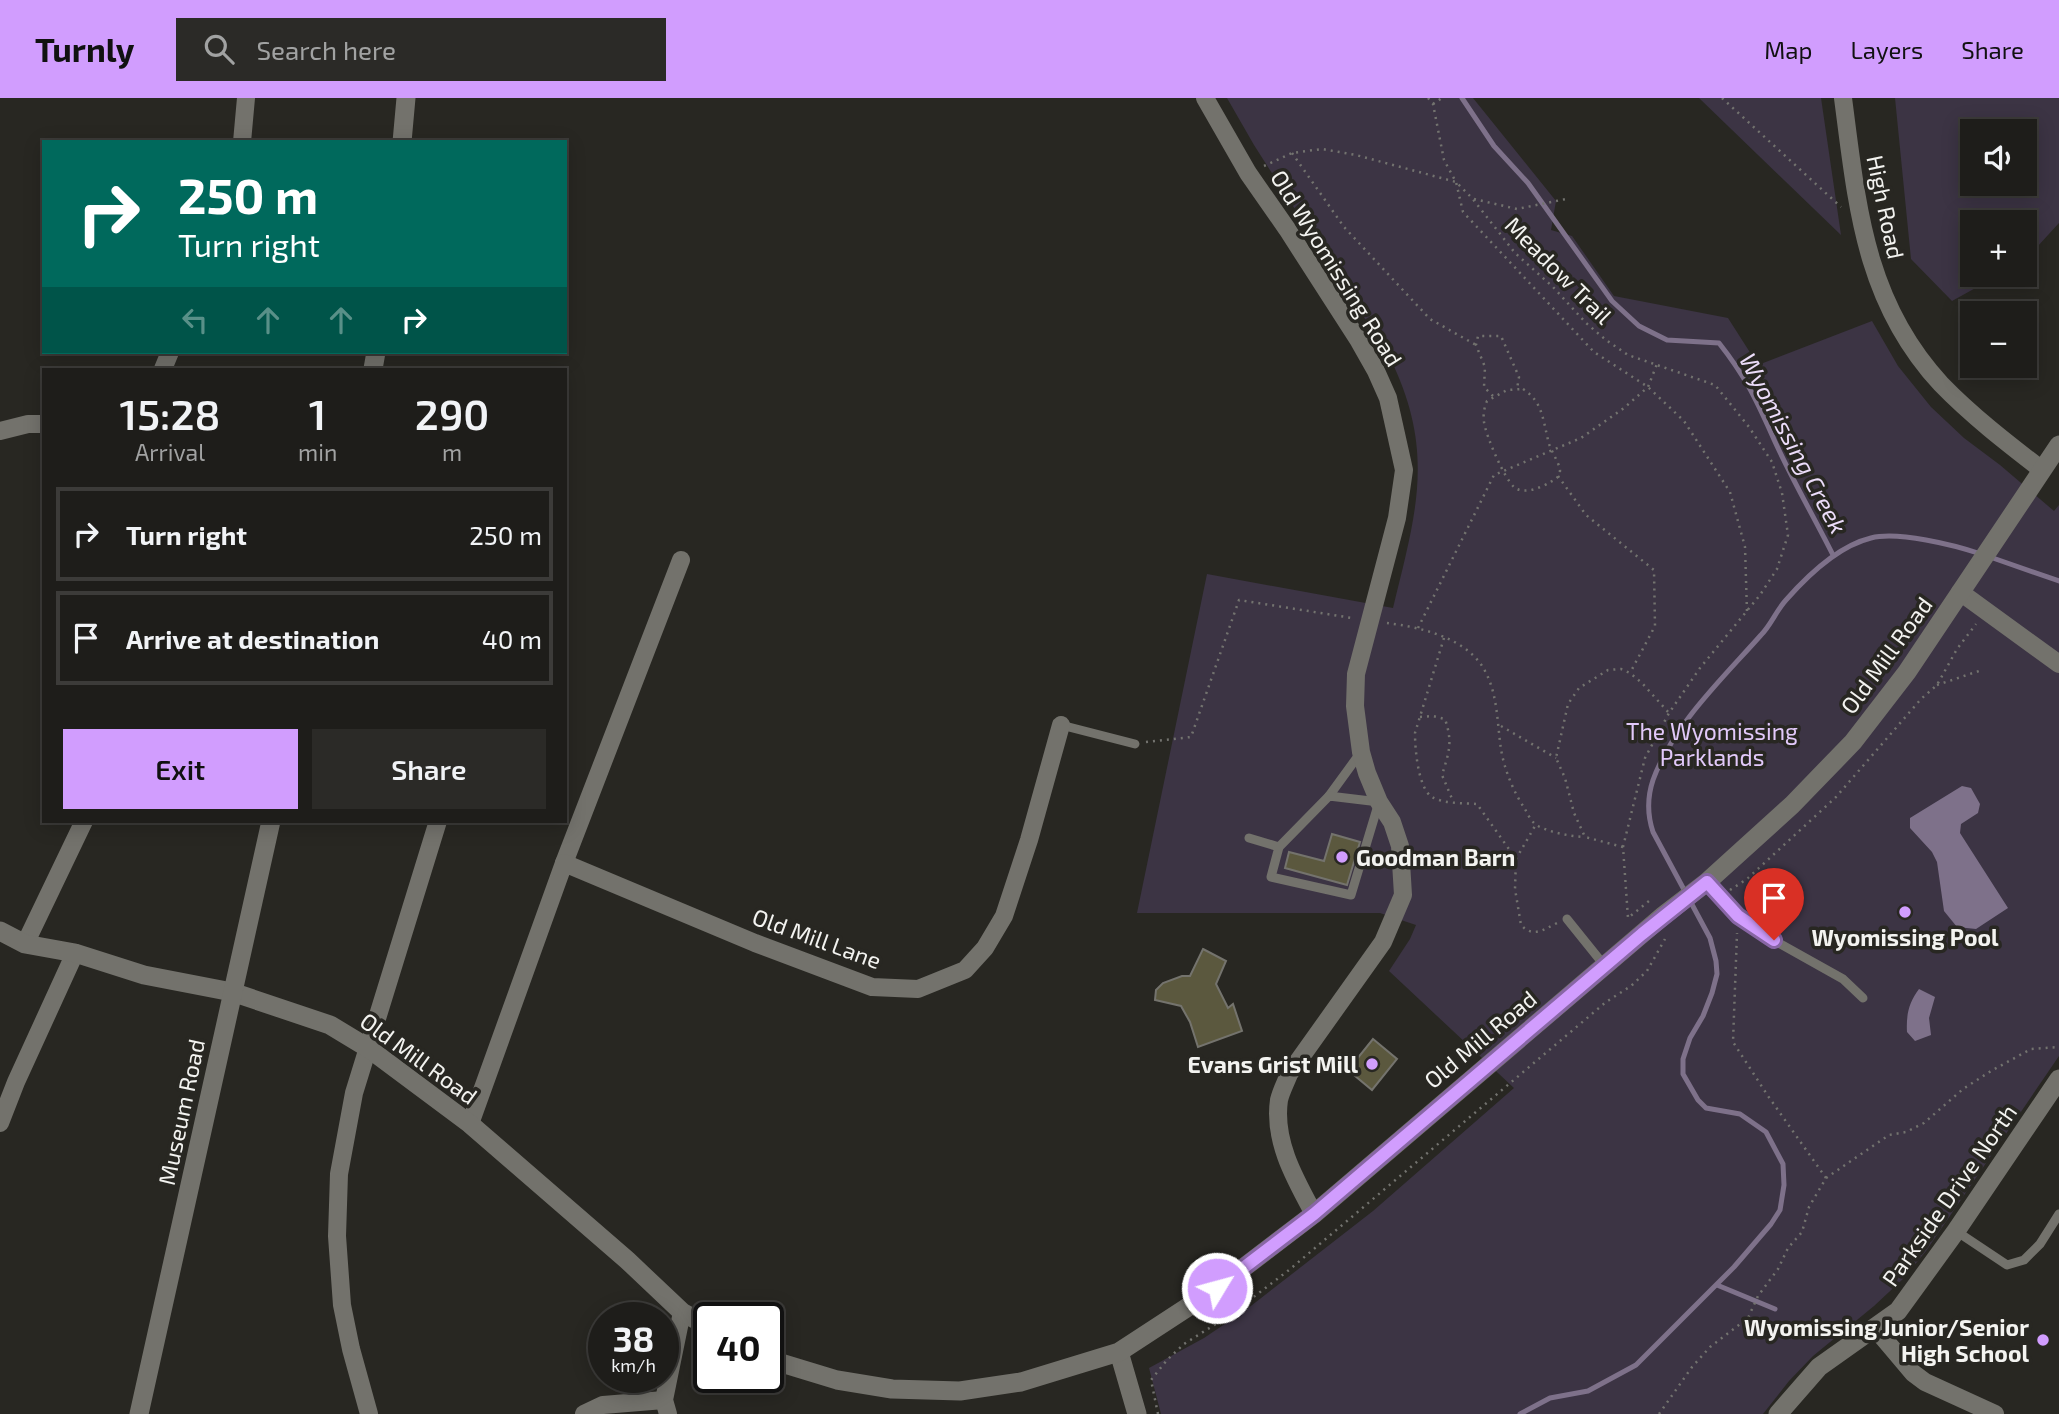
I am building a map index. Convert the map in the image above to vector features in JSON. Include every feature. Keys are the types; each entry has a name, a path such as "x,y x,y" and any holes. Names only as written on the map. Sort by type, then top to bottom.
{"street":[{"path":"242,140 246,98"},
{"path":"402,140 406,98"},
{"name":"Old Wyomissing Road","path":"1205,98 1248,173 1359,341 1388,398 1404,470 1396,518 1356,674 1356,726 1361,752 1367,774 1379,802 1392,822 1401,846 1403,895 1383,942 1289,1074 1279,1098 1279,1127 1284,1149 1294,1176 1314,1214"},
{"name":"High Road","path":"1843,98 1860,225 1886,300 1916,352 1940,382 1973,416 2042,470"},
{"path":"0,430 42,424"},
{"name":"Old Mill Road","path":"784,1364 837,1380 892,1389 960,1391 1021,1382 1119,1352 1217,1288 1314,1214 1604,965 1704,884 1792,806 1853,741 1906,673 2059,445"},
{"path":"470,1124 564,863 681,560"},
{"path":"1960,592 2059,664"},
{"name":"Old Mill Lane","path":"564,863 755,943 872,987 918,989 965,970 985,948 1004,916 1029,840 1061,725"},
{"path":"25,944 83,823"},
{"name":"Museum Road","path":"139,1414 271,823"},
{"path":"369,1414 342,1305 337,1236 340,1174 348,1123 437,823"},
{"name":"Old Mill Road","path":"0,930 25,944 75,953 144,975 232,992 330,1025 369,1048 470,1124 627,1260 682,1312 693,1318"},
{"path":"0,1123 75,953"},
{"name":"Parkside Drive North","path":"1778,1414 1819,1367 1898,1311 2057,1086"},
{"path":"584,1414 603,1405 666,1407 682,1312"},
{"path":"1875,1328 1913,1373 1925,1382 1991,1413"},
{"path":"1119,1352 1137,1414"}],"lane":[{"path":"1061,725 1135,744"},
{"path":"1329,796 1379,802 1351,895 1271,877 1279,847 1329,796 1361,752"},
{"path":"1249,838 1279,847"},
{"path":"1704,884 1751,927 1843,979 1863,998"},
{"path":"1567,919 1604,965"},
{"path":"1956,1231 2007,1265 2024,1260 2040,1244 2059,1214"}],"path":[{"path":"1428,98 1433,104 1444,160 1456,182 1463,212 1594,352 1647,387 1685,421 1730,492 1745,547 1747,612"},
{"path":"1433,104 1442,98"},
{"path":"1722,98 1860,225"},
{"name":"Meadow Trail","path":"1248,173 1292,153 1322,149 1356,155 1456,182 1515,253 1553,287 1586,323 1628,355 1715,385 1749,426 1772,462 1782,493 1788,535 1777,569 1747,612 1700,668 1669,713 1645,758 1623,847 1628,918 1649,901"},
{"path":"1292,153 1344,227 1430,319 1476,345"},
{"path":"1472,198 1517,209 1566,199"},
{"path":"1494,397 1484,387 1485,367 1476,345 1478,336 1500,336 1519,377 1517,389"},
{"path":"1418,628 1494,475 1581,438 1624,408 1647,387 1657,364"},
{"path":"1558,476 1542,486 1524,490 1513,486 1484,424 1487,401 1507,390 1522,389 1530,393 1539,404 1550,452 1558,464 1558,476 1586,515 1654,570 1655,626 1630,673"},
{"path":"1135,744 1191,737 1239,600 1418,628 1455,642 1473,655 1485,669 1495,698 1501,750 1508,773 1522,805 1535,825 1565,835 1623,847"},
{"path":"1444,638 1415,733 1415,750 1422,781 1430,796 1477,804 1516,859"},
{"path":"1556,758 1568,704 1579,688 1608,670 1621,669 1630,673 1669,713"},
{"path":"1937,685 1979,671"},
{"path":"1420,717 1445,719 1450,748 1441,775 1453,802"},
{"path":"1500,726 1556,758 1585,837"},
{"path":"1535,825 1516,859 1515,889 1521,925 1534,933 1567,919"},
{"path":"1738,916 1733,1042 1826,1178"},
{"path":"1158,1414 1151,1380 1184,1344 1221,1321 1289,1270 1606,1002 1631,986 1647,971 1667,937"},
{"path":"1659,1414 1692,1367 1710,1347 1748,1318 1758,1296 1801,1232 1809,1207 1826,1178 1889,1135 1906,1132 1924,1123 1964,1089 1991,1071 2031,1049 2059,1047"}],"green space":[{"name":"The Wyomissing Parklands","path":"1227,98 1473,98 1556,201 1551,230 1572,236 1614,296 1728,318 1758,365 1872,321 1898,366 1931,407 1964,438 2054,511 2059,505 2059,1056 1926,1251 1904,1278 1813,1356 1763,1414 1161,1414 1149,1368 1204,1338 1247,1309 1373,1211 1514,1088 1389,971 1416,925 1380,913 1137,913 1207,574 1393,608 1414,512 1417,453 1413,423 1390,358"},
{"path":"1699,98 1821,98 1841,235"},
{"path":"1895,98 2059,98 2059,223 2037,247 2037,210 1960,210 1960,287 1977,287 1952,301 1911,259"}],"shaded area":[{"path":"1962,786 1971,788 1980,804 1978,813 1961,824 1960,833 2008,908 1976,929 1957,927 1944,911 1937,862 1932,852 1910,828 1910,818"},
{"path":"1919,989 1935,997 1929,1018 1931,1035 1915,1041 1907,1032 1907,1020 1909,1009"}],"building":[{"name":"Goodman Barn","path":"1332,834 1360,842 1347,885 1285,868 1289,852 1324,861"},
{"path":"1203,949 1226,961 1216,984 1228,1008 1233,1004 1242,1031 1198,1047 1190,1022 1181,1006 1155,1000 1156,990 1163,983 1190,976"},
{"name":"Evans Grist Mill","path":"1373,1039 1397,1059 1372,1090 1348,1070"}],"waterway":[{"name":"Wyomissing Creek","path":"1462,98 1494,146 1528,183 1612,301 1639,326 1667,340 1719,343 1749,387 1833,555"},
{"name":"Wyomissing Creek","path":"1520,1414 1550,1398 1588,1391 1636,1365 1734,1267 1780,1210 1784,1185 1783,1164 1766,1132 1740,1114 1706,1108 1698,1100 1683,1074 1683,1059 1690,1038 1703,1016 1717,974 1710,938 1651,825 1648,806 1650,793 1662,760 1686,721 1765,631 1786,600 1835,555 1859,542 1882,536 1926,540 1981,554"},
{"path":"1990,557 2059,581"},
{"path":"1717,1285 1775,1309"}],"place":[{"name":"Goodman Barn","path":"1342,857"},
{"name":"Wyomissing Pool","path":"1905,912"},
{"name":"Evans Grist Mill","path":"1372,1064"},
{"name":"Wyomissing Junior/Senior High School","path":"2043,1340"}],"route":[{"path":"1217,1288 1314,1214 1664,915 1707,882 1738,916 1774,940"}]}
